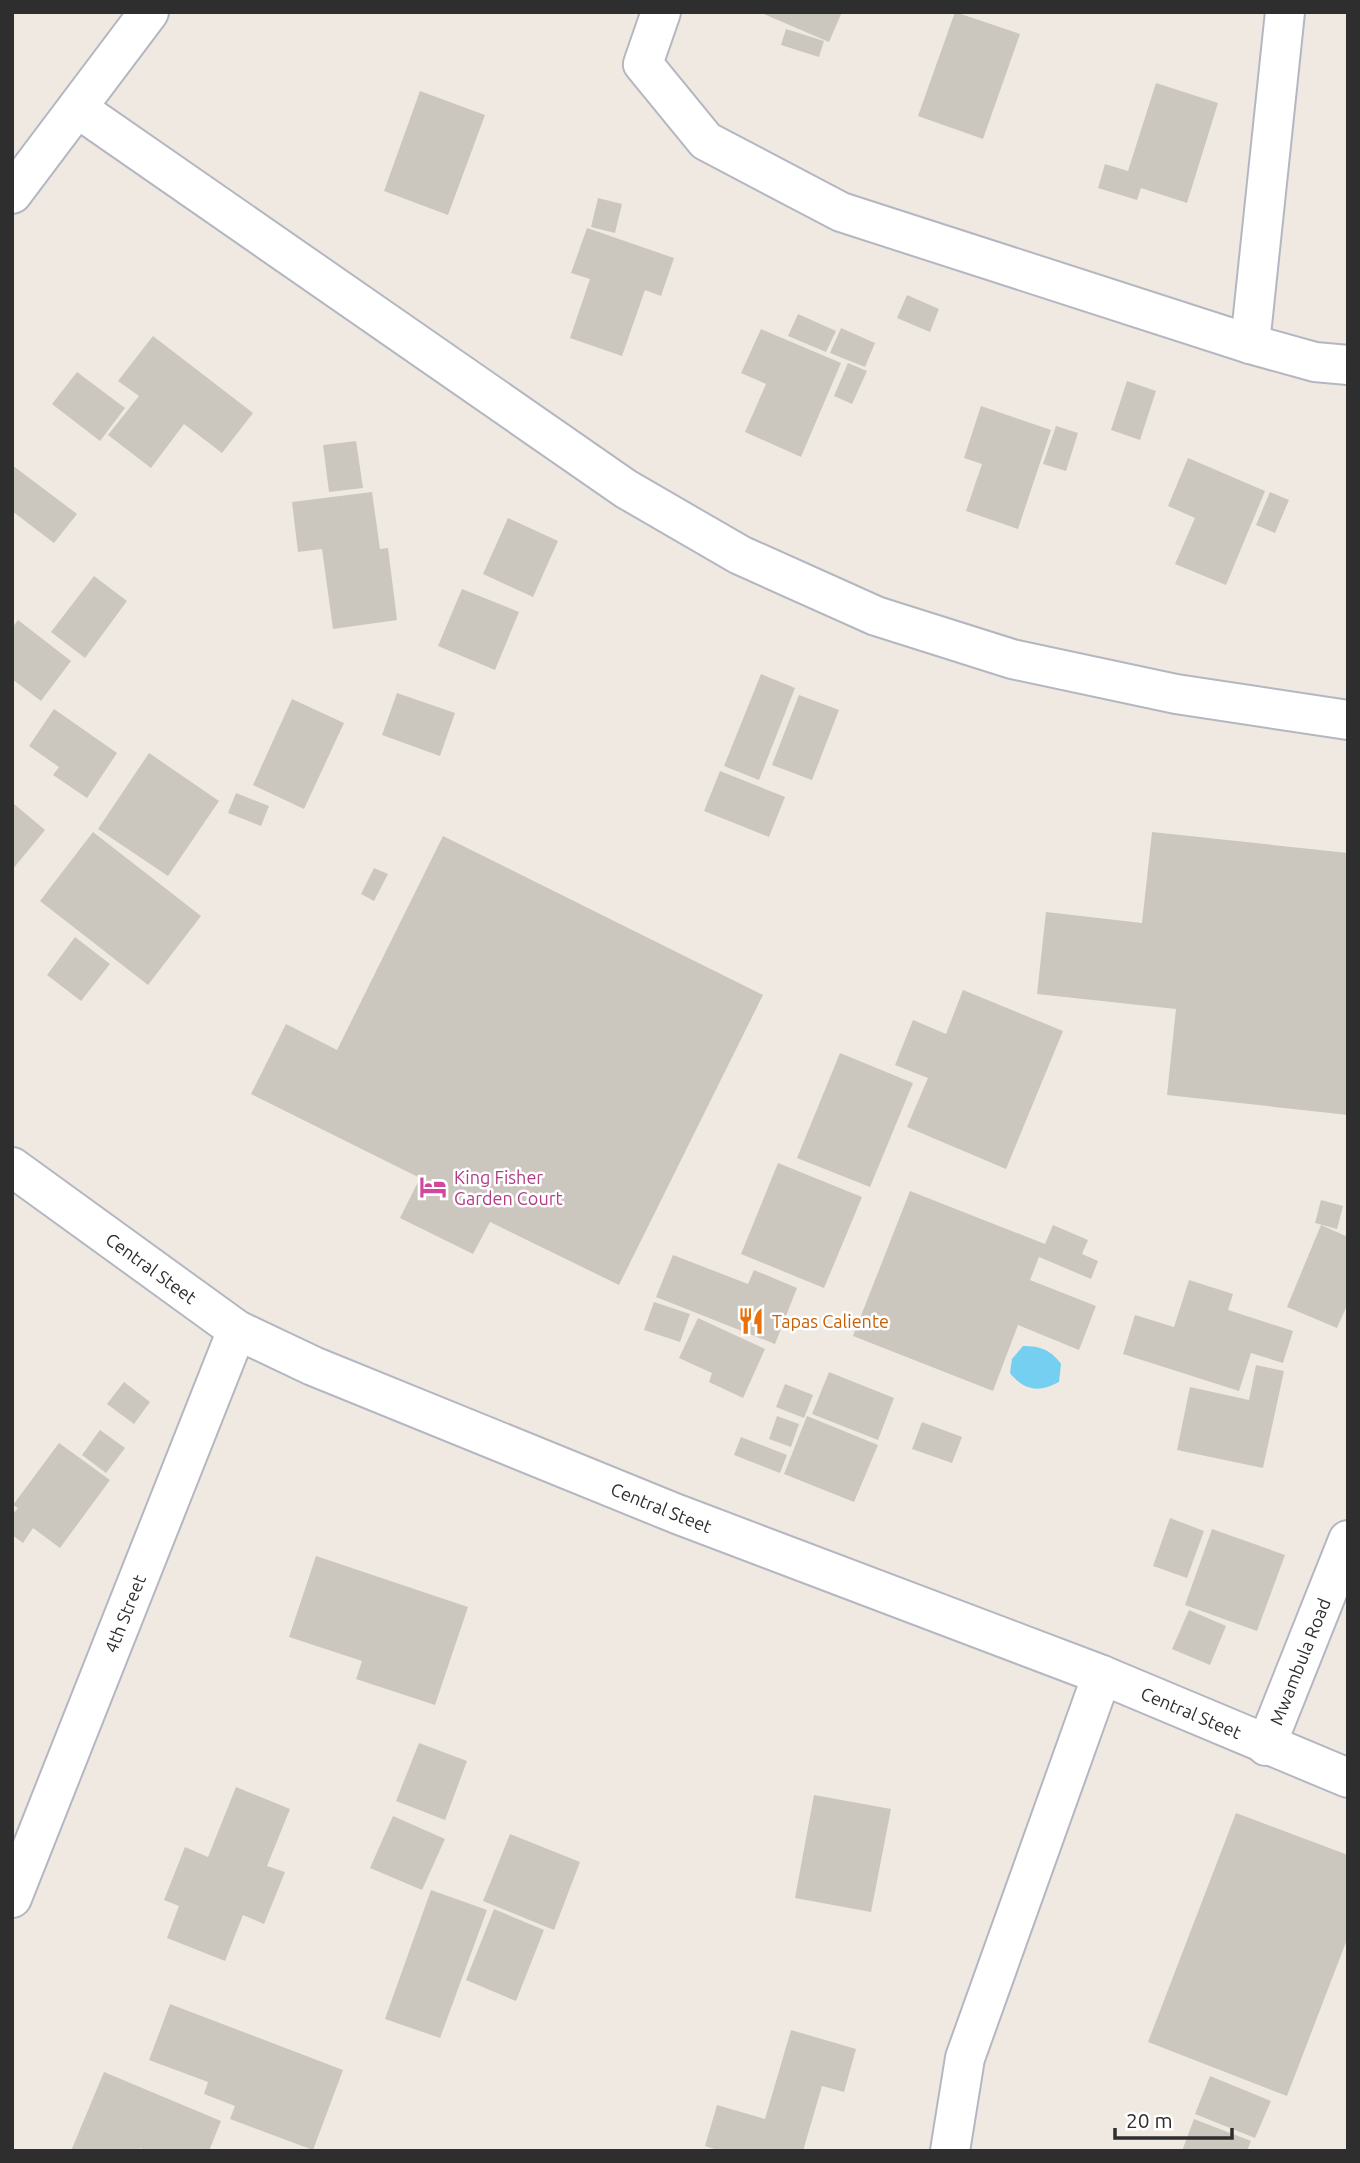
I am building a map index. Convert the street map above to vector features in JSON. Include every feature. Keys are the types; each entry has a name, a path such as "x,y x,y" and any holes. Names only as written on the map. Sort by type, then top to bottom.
{"street":[{"path":"12,194 149,12"},
{"path":"662,12 643,64 706,141 841,212 1250,344 1315,362 1348,365"},
{"path":"1250,344 1284,12"},
{"path":"77,107 626,489 740,555 876,616 1012,659 1176,694 1348,720"},
{"name":"Central Steet","path":"12,1167 237,1330 313,1366 677,1514 1102,1675 1266,1746 1348,1778"},
{"name":"4th Street","path":"12,1898 237,1330"},
{"name":"Mwambula Road","path":"1266,1746 1348,1539"},
{"path":"950,2151 965,2058 1102,1675"}],"water":[{"path":"1023,1346 1045,1350 1057,1359 1061,1364 1059,1382 1039,1389 1027,1387 1010,1373 1012,1359"}],"building":[{"path":"759,12 842,12 829,42"},
{"path":"955,12 1020,34 983,139 918,116"},
{"path":"786,29 824,41 819,57 781,45"},
{"path":"1156,83 1218,103 1187,203 1141,188 1137,200 1098,188 1105,164 1128,171"},
{"path":"420,91 485,115 448,215 384,191"},
{"path":"598,198 622,204 615,233 591,227"},
{"path":"587,228 674,258 661,296 645,290 622,356 570,338 590,279 571,273"},
{"path":"907,295 939,309 930,332 897,318"},
{"path":"798,314 836,331 826,352 788,336"},
{"path":"841,328 875,343 865,367 830,353"},
{"path":"761,329 841,363 801,457 745,432 766,384 741,373"},
{"path":"153,336 253,413 222,453 184,424 151,468 108,435 139,396 118,381"},
{"path":"848,363 867,371 852,404 834,396"},
{"path":"77,372 125,408 100,441 52,404"},
{"path":"1127,381 1156,391 1140,440 1111,430"},
{"path":"981,406 1051,430 1018,529 966,511 982,464 964,458"},
{"path":"1056,426 1078,433 1066,471 1043,464"},
{"path":"356,441 363,488 329,492 323,445"},
{"path":"1188,458 1265,491 1226,585 1175,564 1195,518 1168,506"},
{"path":"12,465 77,514 54,543 12,511"},
{"path":"372,492 380,549 388,548 397,620 333,629 322,549 298,552 292,502"},
{"path":"1270,492 1289,500 1275,533 1256,525"},
{"path":"508,518 558,541 533,597 483,574"},
{"path":"94,576 127,601 85,658 51,632"},
{"path":"462,589 519,612 495,670 438,646"},
{"path":"18,620 71,661 41,701 12,679 12,628"},
{"path":"761,674 795,688 759,780 724,766"},
{"path":"397,693 455,713 440,756 382,735"},
{"path":"799,695 839,710 812,780 772,765"},
{"path":"292,699 344,723 304,809 253,785"},
{"path":"54,709 117,753 87,798 53,775 59,767 29,746"},
{"path":"149,753 219,801 168,876 98,829"},
{"path":"720,771 785,797 769,837 704,811"},
{"path":"236,793 269,806 261,826 228,813"},
{"path":"14,804 45,830 12,870 12,807"},
{"path":"93,832 201,916 148,985 40,901"},
{"path":"1152,832 1348,853 1348,1115 1167,1095 1176,1009 1037,994 1046,912 1142,923"},
{"path":"443,836 763,995 619,1285 490,1222 473,1254 400,1218 420,1178 251,1094 286,1024 337,1050"},
{"path":"374,868 388,874 374,901 361,894"},
{"path":"75,937 110,964 81,1001 47,975"},
{"path":"963,990 1063,1031 1006,1169 907,1127 928,1078 895,1065 913,1020 946,1034"},
{"path":"840,1053 913,1083 870,1187 797,1158"},
{"path":"778,1163 862,1197 824,1288 741,1254"},
{"path":"910,1191 1045,1244 1053,1225 1088,1240 1082,1254 1098,1261 1091,1279 1039,1257 1030,1280 1096,1306 1079,1350 1018,1325 993,1391 853,1336"},
{"path":"1321,1200 1343,1206 1337,1229 1315,1223"},
{"path":"1321,1225 1348,1237 1348,1303 1337,1328 1287,1307"},
{"path":"673,1255 748,1284 754,1270 797,1288 775,1344 656,1297"},
{"path":"1189,1280 1233,1294 1228,1310 1293,1331 1283,1363 1251,1353 1239,1391 1123,1354 1135,1315 1174,1327"},
{"path":"654,1302 690,1314 680,1342 644,1330"},
{"path":"698,1318 765,1349 743,1398 709,1382 712,1373 679,1358"},
{"path":"1256,1365 1284,1371 1263,1468 1177,1450 1190,1387 1249,1400"},
{"path":"829,1372 894,1398 878,1440 812,1414"},
{"path":"124,1382 150,1402 134,1424 107,1404"},
{"path":"785,1384 813,1395 804,1418 776,1407"},
{"path":"777,1416 799,1424 791,1447 769,1439"},
{"path":"807,1416 878,1445 854,1502 784,1474"},
{"path":"922,1422 962,1437 952,1463 912,1449"},
{"path":"100,1430 125,1448 106,1473 82,1455"},
{"path":"741,1437 787,1455 780,1473 734,1455"},
{"path":"59,1443 110,1480 60,1548 33,1528 23,1543 12,1535 12,1515 18,1508 13,1505"},
{"path":"1170,1518 1204,1531 1187,1578 1153,1566"},
{"path":"1212,1529 1285,1555 1257,1631 1185,1605"},
{"path":"316,1556 468,1607 435,1705 356,1679 362,1661 289,1637"},
{"path":"1189,1610 1226,1626 1210,1665 1172,1649"},
{"path":"419,1743 467,1761 445,1820 396,1801"},
{"path":"236,1787 290,1809 267,1866 285,1872 264,1924 243,1915 225,1961 167,1938 179,1906 164,1900 185,1847 208,1857"},
{"path":"814,1795 891,1809 871,1912 795,1898"},
{"path":"1236,1813 1348,1855 1348,1937 1287,2096 1148,2042"},
{"path":"393,1816 445,1839 422,1890 370,1868"},
{"path":"510,1834 580,1862 554,1930 483,1901"},
{"path":"431,1890 487,1910 440,2038 385,2019"},
{"path":"494,1909 544,1930 516,2001 466,1980"},
{"path":"170,2004 343,2070 313,2150 230,2119 235,2106 204,2094 208,2082 149,2060"},
{"path":"791,2030 856,2049 844,2092 822,2086 803,2151 721,2151 705,2146 717,2105 765,2119"},
{"path":"104,2072 221,2121 209,2151 147,2151 140,2148 139,2151 71,2151"},
{"path":"1210,2076 1271,2101 1255,2138 1195,2114"},
{"path":"1194,2119 1251,2141 1247,2151 1182,2151"}],"place":[{"name":"King Fisher Garden Court","path":"433,1187"},
{"name":"Tapas Caliente","path":"751,1321"}]}
